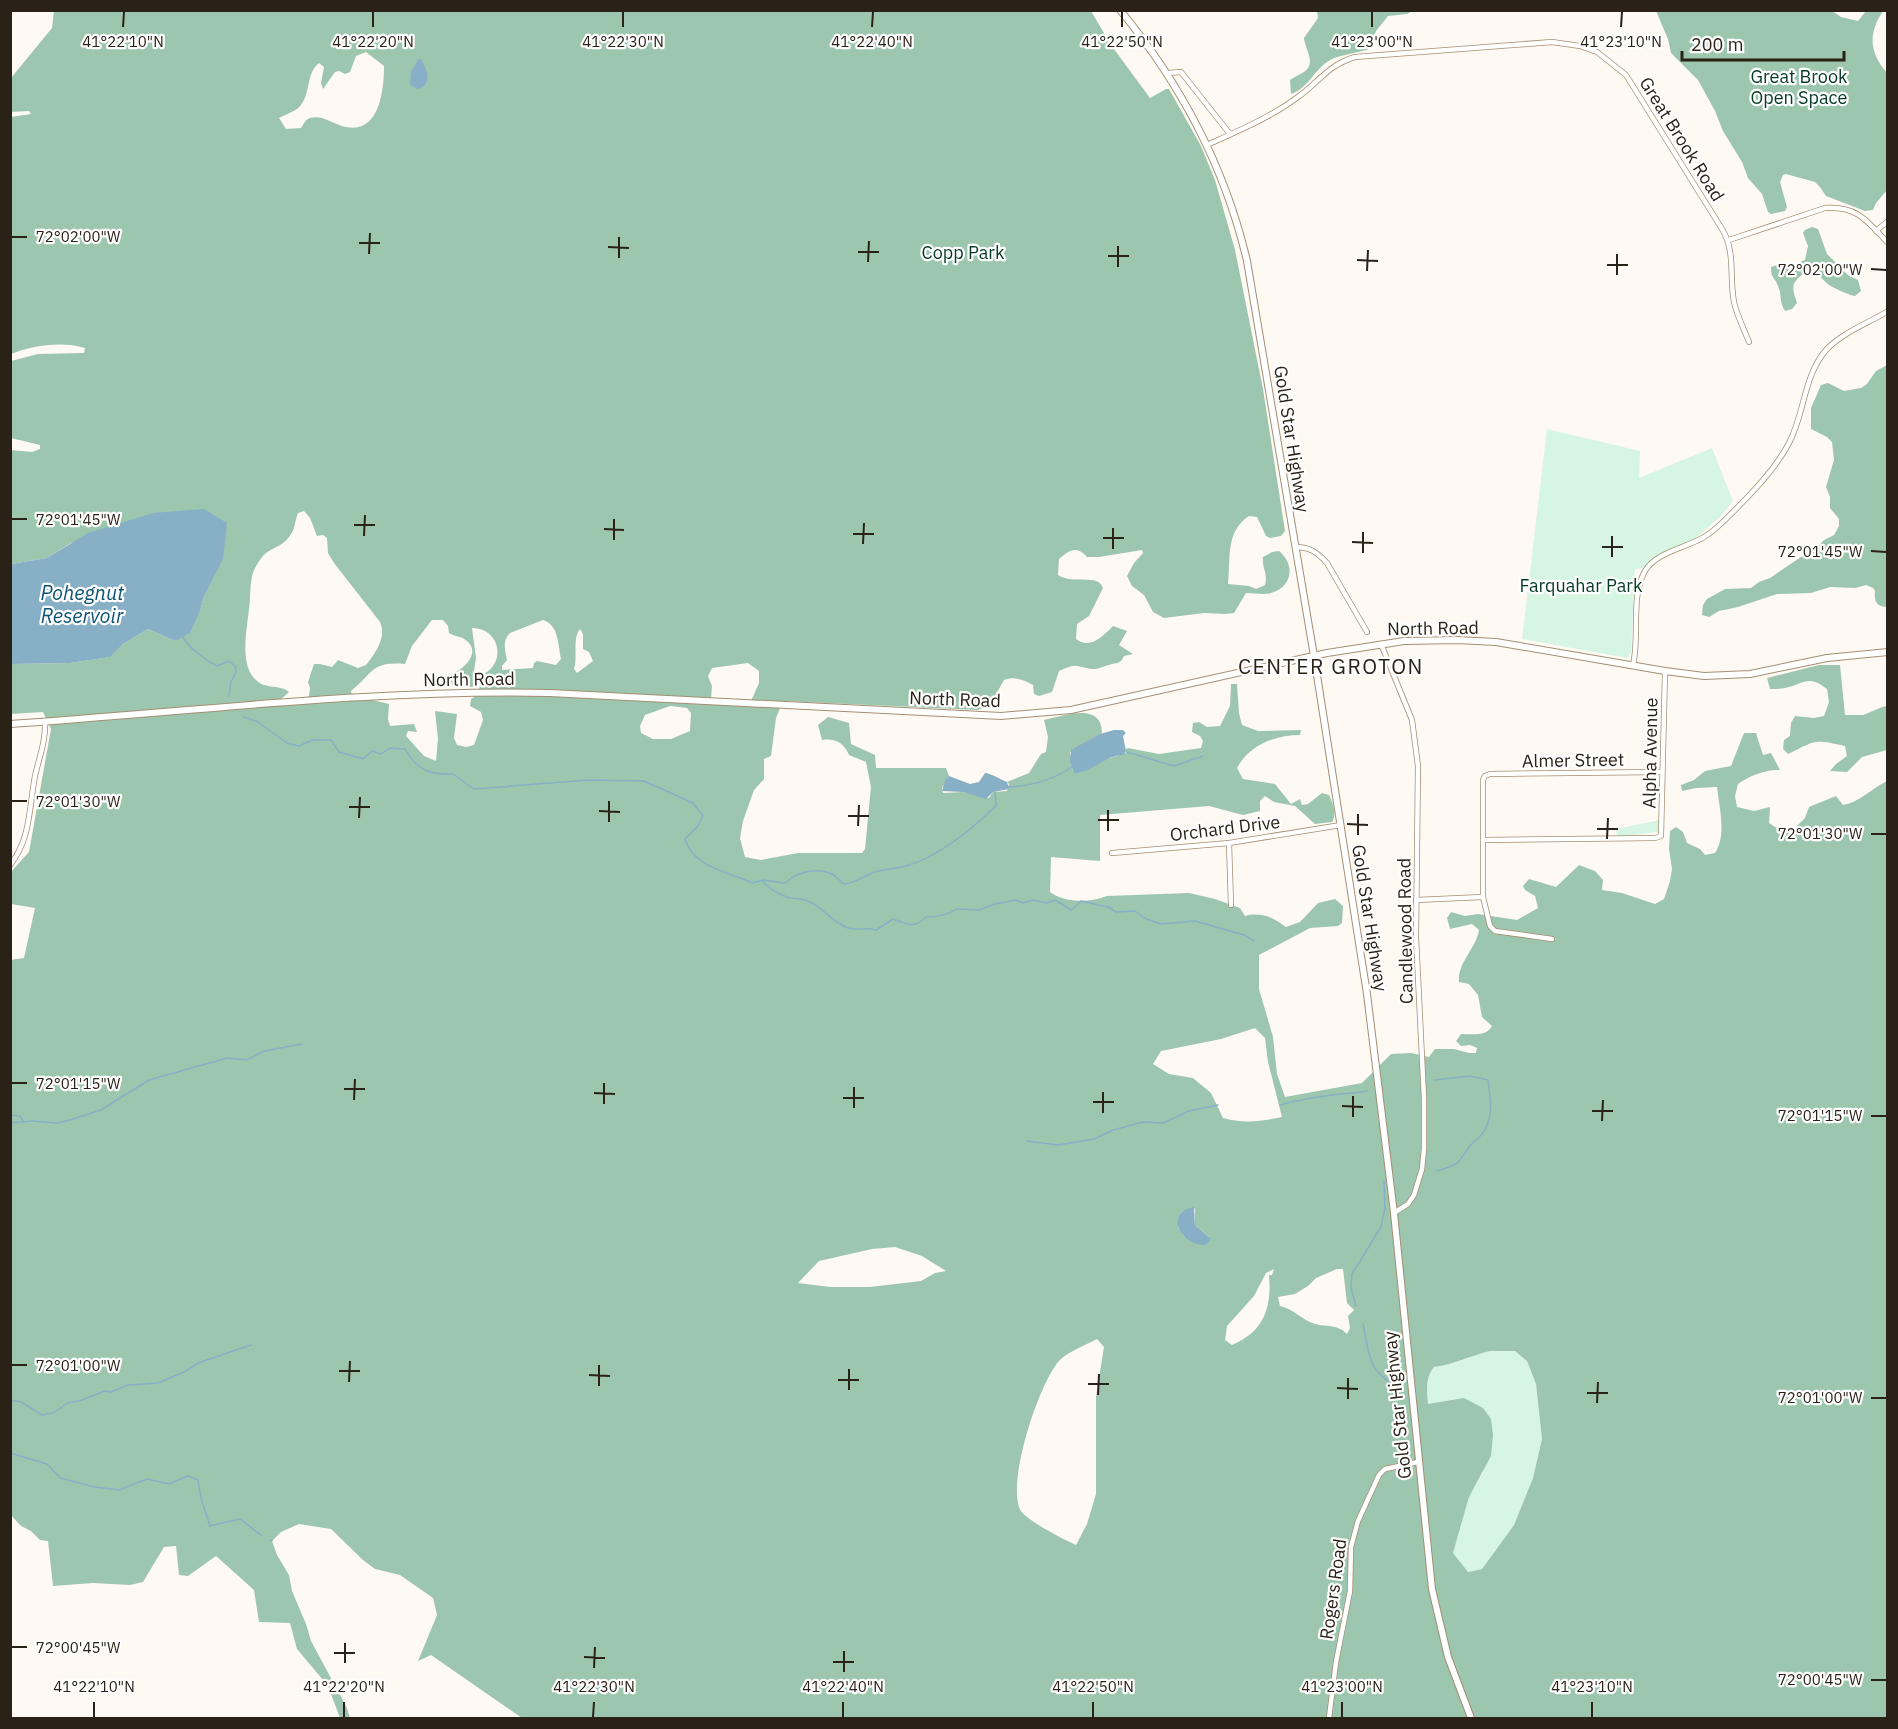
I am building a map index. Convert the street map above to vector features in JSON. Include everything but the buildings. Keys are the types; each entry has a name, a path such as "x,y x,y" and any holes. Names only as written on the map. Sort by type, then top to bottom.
{"main road":[{"name":"Gold Star Highway","path":"1119,10 1167,73 1208,145 1230,201 1246,261 1314,656 1369,1007 1394,1213 1418,1462 1436,1611 1448,1657 1471,1719"},
{"name":"North Road","path":"10,724 257,705 480,692 1001,716 1071,710 1314,656 1381,644 1428,640 1496,642 1704,676 1750,674 1830,658 1887,652"}],"street":[{"name":"Great Brook Road","path":"1208,145 1283,108 1309,89 1330,68 1354,57 1542,42 1580,46 1605,57 1626,75 1729,240 1735,304 1749,342"},
{"path":"1167,73 1181,72 1230,134"},
{"path":"1729,240 1825,208 1837,207 1850,209 1862,216 1887,243"},
{"path":"1876,231 1887,221"},
{"path":"1633,665 1639,585 1647,568 1664,555 1704,537 1728,517 1767,474 1789,443 1808,384 1816,365 1825,352 1840,338 1887,311"},
{"path":"1294,547 1306,547 1319,554 1327,563 1367,632"},
{"name":"Candlewood Road","path":"1381,644 1412,720 1418,780 1416,937 1424,1098 1424,1149 1422,1169 1414,1195 1401,1210 1394,1213"},
{"name":"Alpha Avenue","path":"1484,840 1655,838 1661,836 1663,830 1661,772 1665,671"},
{"path":"10,865 27,833 45,721"},
{"name":"Almer Street","path":"1484,840 1483,780 1490,774 1661,772"},
{"name":"Orchard Drive","path":"1112,854 1229,843 1341,825"},
{"path":"1484,840 1484,897 1490,926 1495,931 1552,939"},
{"path":"1229,843 1231,905"},
{"path":"1416,900 1484,897"},
{"name":"Rogers Road","path":"1329,1719 1336,1662 1348,1604 1354,1533 1379,1475 1385,1469 1418,1462"}],"green space":[{"path":"1317,10 1413,11 1388,16 1376,31 1369,49 1337,57 1327,62 1301,89 1291,94 1290,80 1304,72 1310,65 1304,38 1318,18"},
{"name":"Copp Park","path":"54,11 1091,11 1111,45 1150,98 1169,89 1201,146 1215,180 1235,250 1263,389 1285,531 1281,536 1270,538 1266,536 1257,517 1249,516 1241,522 1231,546 1228,584 1256,589 1265,585 1263,557 1279,551 1288,563 1287,581 1284,586 1271,593 1246,593 1234,613 1204,613 1164,618 1153,612 1144,595 1132,586 1127,576 1143,553 1142,550 1099,557 1087,557 1080,551 1070,551 1059,559 1058,575 1064,578 1096,581 1103,588 1089,616 1077,624 1076,639 1087,643 1092,642 1113,626 1127,631 1119,645 1133,654 1124,656 1118,663 1098,668 1075,666 1059,671 1052,692 1039,696 1034,694 1033,685 1015,679 1004,680 990,705 978,710 783,701 776,718 771,756 764,759 764,779 754,790 743,821 740,838 745,857 761,860 798,853 862,853 865,849 871,787 866,762 849,755 838,742 822,740 818,725 828,717 849,723 851,744 875,755 876,768 946,768 949,776 942,788 943,793 963,792 989,798 993,792 1007,791 1009,784 1007,782 1029,773 1041,754 1046,752 1048,737 1044,720 1080,713 1096,717 1102,733 1070,752 1073,771 1081,772 1099,762 1126,753 1128,748 1159,754 1201,748 1203,741 1200,736 1192,732 1193,723 1199,722 1207,727 1220,726 1230,706 1231,684 1237,684 1242,725 1258,731 1301,730 1300,735 1272,739 1248,753 1237,768 1243,779 1275,784 1291,804 1300,799 1302,805 1308,804 1322,793 1329,795 1334,812 1332,822 1315,824 1295,806 1274,802 1265,796 1260,801 1260,811 1243,815 1209,806 1100,815 1100,861 1051,857 1050,892 1056,896 1078,901 1107,896 1189,893 1240,908 1245,916 1267,916 1286,927 1300,922 1318,903 1335,899 1343,906 1342,923 1338,926 1310,928 1259,955 1259,989 1273,1037 1277,1074 1285,1097 1362,1083 1391,1054 1411,1053 1429,1057 1435,1049 1454,1049 1476,1053 1477,1048 1470,1045 1461,1046 1456,1041 1461,1034 1483,1033 1492,1026 1482,1017 1478,995 1469,984 1459,982 1461,969 1479,930 1472,924 1450,929 1447,918 1451,912 1465,916 1478,914 1517,920 1538,908 1535,896 1523,886 1529,879 1556,887 1579,865 1595,871 1603,880 1602,890 1622,893 1655,904 1664,899 1672,869 1669,849 1670,831 1676,827 1683,832 1687,843 1700,849 1705,855 1715,853 1721,838 1717,787 1682,791 1681,785 1694,780 1705,771 1731,766 1744,733 1756,733 1763,755 1771,753 1780,770 1758,774 1738,784 1735,796 1737,807 1754,811 1770,807 1769,823 1775,827 1793,830 1805,818 1809,807 1836,796 1843,805 1849,803 1887,781 1887,1718 522,1718 431,1655 418,1661 437,1615 433,1598 400,1575 375,1569 331,1529 299,1524 281,1532 272,1541 289,1575 292,1591 311,1641 347,1708 350,1718 340,1718 328,1686 297,1649 290,1623 259,1622 254,1590 216,1556 188,1576 179,1575 176,1546 164,1547 143,1582 130,1585 93,1583 53,1586 48,1541 40,1540 31,1531 21,1526 10,1514 10,960 24,958 35,908 11,904 10,873 29,852 51,729 43,712 11,714 11,664 70,663 109,657 123,644 148,629 175,641 201,608 204,596 71,543 47,558 11,564 11,450 32,452 40,449 40,445 11,438 11,361 38,354 84,353 85,348 48,345 11,354 11,117 31,114 29,111 11,112 11,78 52,28","holes":["366,52 384,66 383,86 378,108 366,124 346,127 315,117 307,120 301,128 286,129 279,118 301,105 312,72 319,63 324,67 321,83 323,89 335,72 345,74 350,72 356,56","304,511 310,518 317,536 323,535 327,538 328,553 380,622 382,634 379,645 366,665 358,668 338,660 332,667 314,664 308,682 309,696 304,699 280,700 289,692 260,683 251,673 247,665 246,636 253,572 264,555 289,538 298,513","432,620 443,620 448,626 449,633 465,639 472,651 466,665 452,674 451,682 453,686 472,687 477,682 474,671 476,658 472,628 481,629 494,639 497,646 496,661 484,674 477,695 471,699 470,706 481,712 483,720 474,745 466,747 457,745 454,738 457,714 435,711 438,739 436,761 424,756 406,736 408,731 417,732 414,724 390,726 389,704 352,695 351,691 373,670 394,664 405,664 412,646","543,620 555,631 561,659 556,665 537,661 533,668 502,670 507,660 506,639 510,633","580,629 583,634 583,649 589,652 593,661 577,673 574,669 576,643","748,663 759,671 759,683 751,701 711,699 712,686 708,676 712,668","670,706 687,708 691,713 690,731 671,739 653,739 641,733 640,726 645,715","1255,1028 1265,1038 1268,1062 1282,1117 1253,1121 1223,1118 1211,1093 1193,1078 1169,1074 1153,1064 1161,1051 1221,1039","1195,1208 1195,1225 1209,1237 1184,1237 1178,1227","895,1247 922,1256 946,1271 935,1273 921,1281 870,1287 830,1287 798,1283 819,1261 872,1249","1274,1269 1272,1275 1269,1275 1269,1298 1259,1326 1243,1340 1232,1345 1225,1340 1227,1326 1254,1296 1266,1273","1337,1269 1343,1269 1347,1303 1354,1310 1348,1316 1350,1328 1347,1334 1336,1327 1310,1322 1280,1306 1278,1297 1295,1294 1316,1278","1097,1339 1104,1347 1096,1397 1096,1494 1087,1524 1076,1545 1055,1535 1025,1515 1021,1511 1017,1498 1021,1457 1035,1409 1053,1370 1069,1353","1490,1351 1515,1351 1527,1361 1536,1384 1542,1439 1533,1478 1514,1525 1482,1569 1468,1572 1453,1553 1469,1497 1491,1456 1493,1435 1491,1419 1483,1408 1464,1398 1428,1404 1429,1375 1434,1367"]},
{"name":"Great Brook Open Space","path":"1656,11 1832,11 1841,17 1858,21 1866,11 1883,11 1875,27 1873,43 1877,58 1887,73 1887,190 1873,210 1865,211 1826,196 1815,182 1786,174 1780,182 1787,207 1785,211 1771,214 1768,212 1762,194 1748,178 1742,162 1723,131 1698,80 1671,53 1668,39"},
{"path":"1812,227 1818,229 1827,254 1848,275 1858,280 1861,291 1855,296 1850,295 1830,285 1817,274 1807,271 1795,282 1793,288 1797,303 1792,309 1785,311 1771,267 1777,265 1788,267 1805,260 1808,246 1803,233"},
{"path":"1887,365 1887,607 1878,605 1875,600 1875,591 1866,585 1855,588 1830,587 1811,593 1777,594 1719,611 1709,617 1702,615 1703,605 1707,599 1725,589 1751,588 1801,557 1812,553 1824,540 1834,535 1839,526 1839,519 1830,508 1830,497 1826,487 1834,460 1832,442 1811,429 1811,408 1821,385 1828,383 1844,391 1861,388 1867,384 1876,371"},
{"name":"Farquahar Park","path":"1547,429 1640,451 1639,478 1712,448 1733,501 1721,516 1690,543 1645,568 1635,569 1631,653 1627,658 1522,639"},
{"path":"1819,665 1840,665 1845,715 1863,715 1887,707 1887,750 1862,757 1847,772 1830,771 1847,756 1845,746 1815,742 1788,754 1783,749 1784,740 1790,736 1791,723 1795,716 1814,718 1824,716 1829,702 1827,689 1821,684 1806,681 1785,688 1770,689 1767,678"},
{"path":"1660,820 1661,827 1657,832 1617,837 1616,829"},
{"path":"1490,1351 1515,1351 1527,1361 1536,1384 1542,1439 1533,1478 1514,1525 1482,1569 1467,1572 1453,1553 1469,1496 1484,1471 1428,1404 1427,1384 1434,1367"}],"water":[{"path":"419,59 427,72 427,80 423,87 418,89 410,85 411,71"},
{"name":"Pohegnut Reservoir","path":"204,509 227,523 223,559 204,596 190,633 175,641 148,629 123,644 110,657 70,663 11,664 11,564 47,558 88,533 153,513"},
{"path":"1123,730 1126,733 1123,736 1126,751 1124,755 1074,773 1070,761 1071,750 1100,734"},
{"path":"985,773 1007,782 1009,789 993,792 986,799 963,792 942,791 949,776 970,784 979,782"},
{"path":"1194,1207 1195,1225 1211,1239 1206,1245 1189,1240 1179,1229 1179,1216 1185,1210"}],"waterway":[{"path":"182,636 202,657 217,666 229,661 235,666 236,672 231,682 229,696"},
{"path":"244,717 258,722 287,743 299,746 313,740 331,740 339,752 363,759 372,751 381,754 390,748 405,749 414,762 424,770 453,774 474,789 589,780 644,781 693,803 703,816 697,827 685,839 689,849 696,856 704,863 752,883 763,880 785,883 801,873 820,871 832,874 844,884 874,872 918,862 954,841 987,815 996,806 995,792"},
{"path":"1127,752 1174,766 1203,756"},
{"path":"1007,787 1042,781 1073,766"},
{"path":"763,881 771,889 783,895 811,902 837,922 851,929 876,930 893,919 914,925 926,917 950,913 957,909 979,910 1016,900 1023,903 1032,900 1047,903 1055,900 1071,910 1081,901 1108,907 1116,912 1135,911 1146,919 1161,924 1195,921 1244,935 1254,941"},
{"path":"10,1123 32,1121 57,1123 70,1120 101,1110 149,1080 227,1058 247,1060 264,1051 302,1044"},
{"path":"1434,1080 1470,1076 1488,1080 1490,1101 1489,1121 1482,1134 1456,1164 1437,1171"},
{"path":"1280,1105 1337,1094 1367,1091"},
{"path":"1027,1141 1058,1145 1094,1139 1113,1130 1143,1122 1163,1123 1189,1111 1218,1105"},
{"path":"10,1115 20,1116 23,1121"},
{"path":"1356,1306 1351,1288 1352,1274 1381,1227 1385,1208 1384,1181"},
{"path":"1363,1324 1369,1354 1376,1370 1390,1382 1401,1387"},
{"path":"10,1400 21,1402 42,1415 53,1413 68,1403 105,1391 111,1392 128,1385 158,1383 198,1363 251,1345"},
{"path":"10,1453 47,1464 60,1478 95,1487 119,1490 147,1479 169,1484 188,1476 198,1480 210,1526 240,1519 262,1536"}],"district":[{"name":"CENTER GROTON","path":"1331,666"}]}
